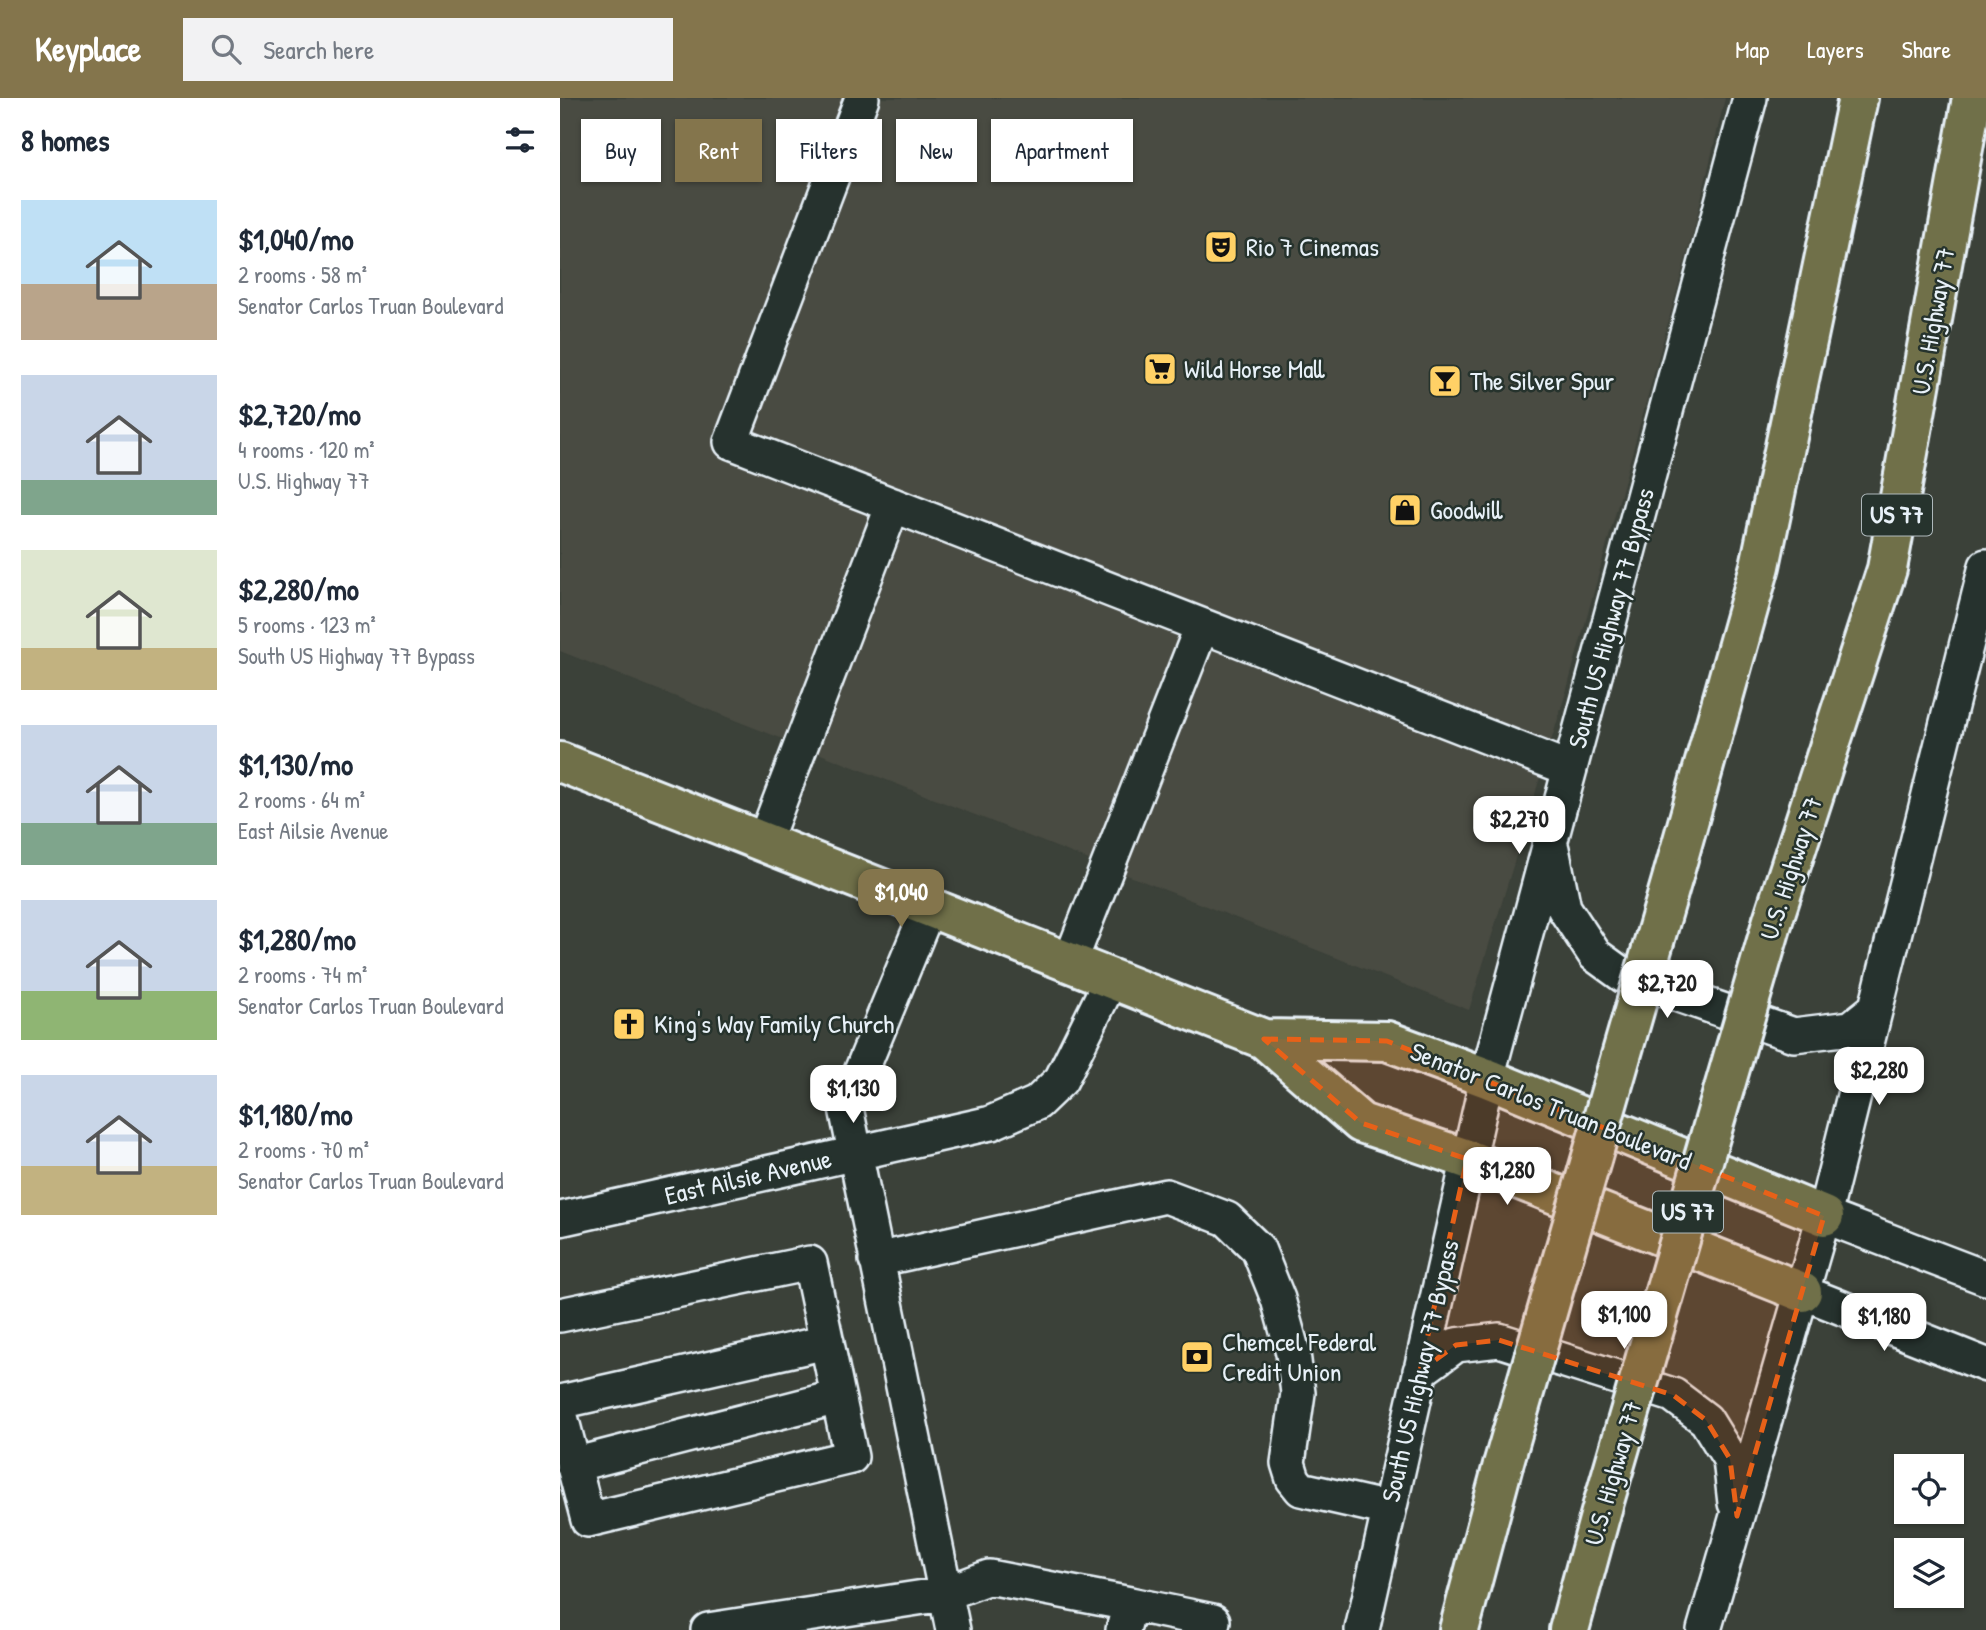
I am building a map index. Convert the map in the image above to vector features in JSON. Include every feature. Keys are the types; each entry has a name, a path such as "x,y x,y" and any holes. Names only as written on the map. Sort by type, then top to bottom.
{"main road":[{"path":"1459,1630 1503,1465 1760,566 1858,98"},
{"name":"U.S. Highway 77","path":"1569,1630 1773,920 1887,569 1972,98"},
{"name":"Senator Carlos Truan Boulevard","path":"560,762 1264,1039 1361,1123 1468,1159 1802,1292"},
{"name":"Senator Carlos Truan Boulevard","path":"1264,1039 1387,1041 1487,1078 1825,1216"}],"street":[{"path":"862,98 732,442 1570,769"},
{"name":"South US Highway 77 Bypass","path":"1362,1630 1487,1078 1750,98"},
{"path":"764,842 893,505"},
{"path":"1704,1630 1825,1216 1986,566"},
{"path":"1070,962 1202,626"},
{"path":"1550,843 1564,908 1595,955 1624,976 1794,1035 1851,1028 1876,1009"},
{"path":"929,907 846,1108 953,1630"},
{"name":"East Ailsie Avenue","path":"560,1219 991,1123 1037,1103 1061,1080 1111,979"},
{"path":"876,1260 1166,1196 1227,1219 1258,1249 1278,1299 1293,1353 1298,1393 1288,1463 1293,1479 1301,1489 1389,1509"},
{"name":"Senator Carlos Truan Boulevard","path":"1825,1216 1986,1278"},
{"path":"560,1315 810,1263 851,1457 587,1520 565,1439 838,1397"},
{"name":"Senator Carlos Truan Boulevard","path":"1802,1292 1986,1365"},
{"path":"1420,1371 1456,1345 1499,1340 1674,1395 1706,1420 1730,1459 1737,1516"},
{"path":"560,1402 827,1342"},
{"path":"708,1630 944,1594 989,1577 1126,1617 1213,1621 1211,1630"}],"highlighted area":[{"path":"1264,1039 1387,1041 1824,1216 1737,1516 1730,1459 1706,1420 1673,1395 1499,1340 1456,1345 1420,1371 1467,1159 1361,1123"}],"shaded area":[{"path":"560,98 1725,98 1695,225 1567,689 1469,1010 560,651"}],"place":[{"name":"Rio 7 Cinemas","path":"1221,247"},
{"name":"Wild Horse Mall","path":"1160,369"},
{"name":"The Silver Spur","path":"1445,381"},
{"name":"Goodwill","path":"1405,510"},
{"name":"King's Way Family Church","path":"629,1024"},
{"name":"Chemcel Federal Credit Union","path":"1197,1357"}]}
